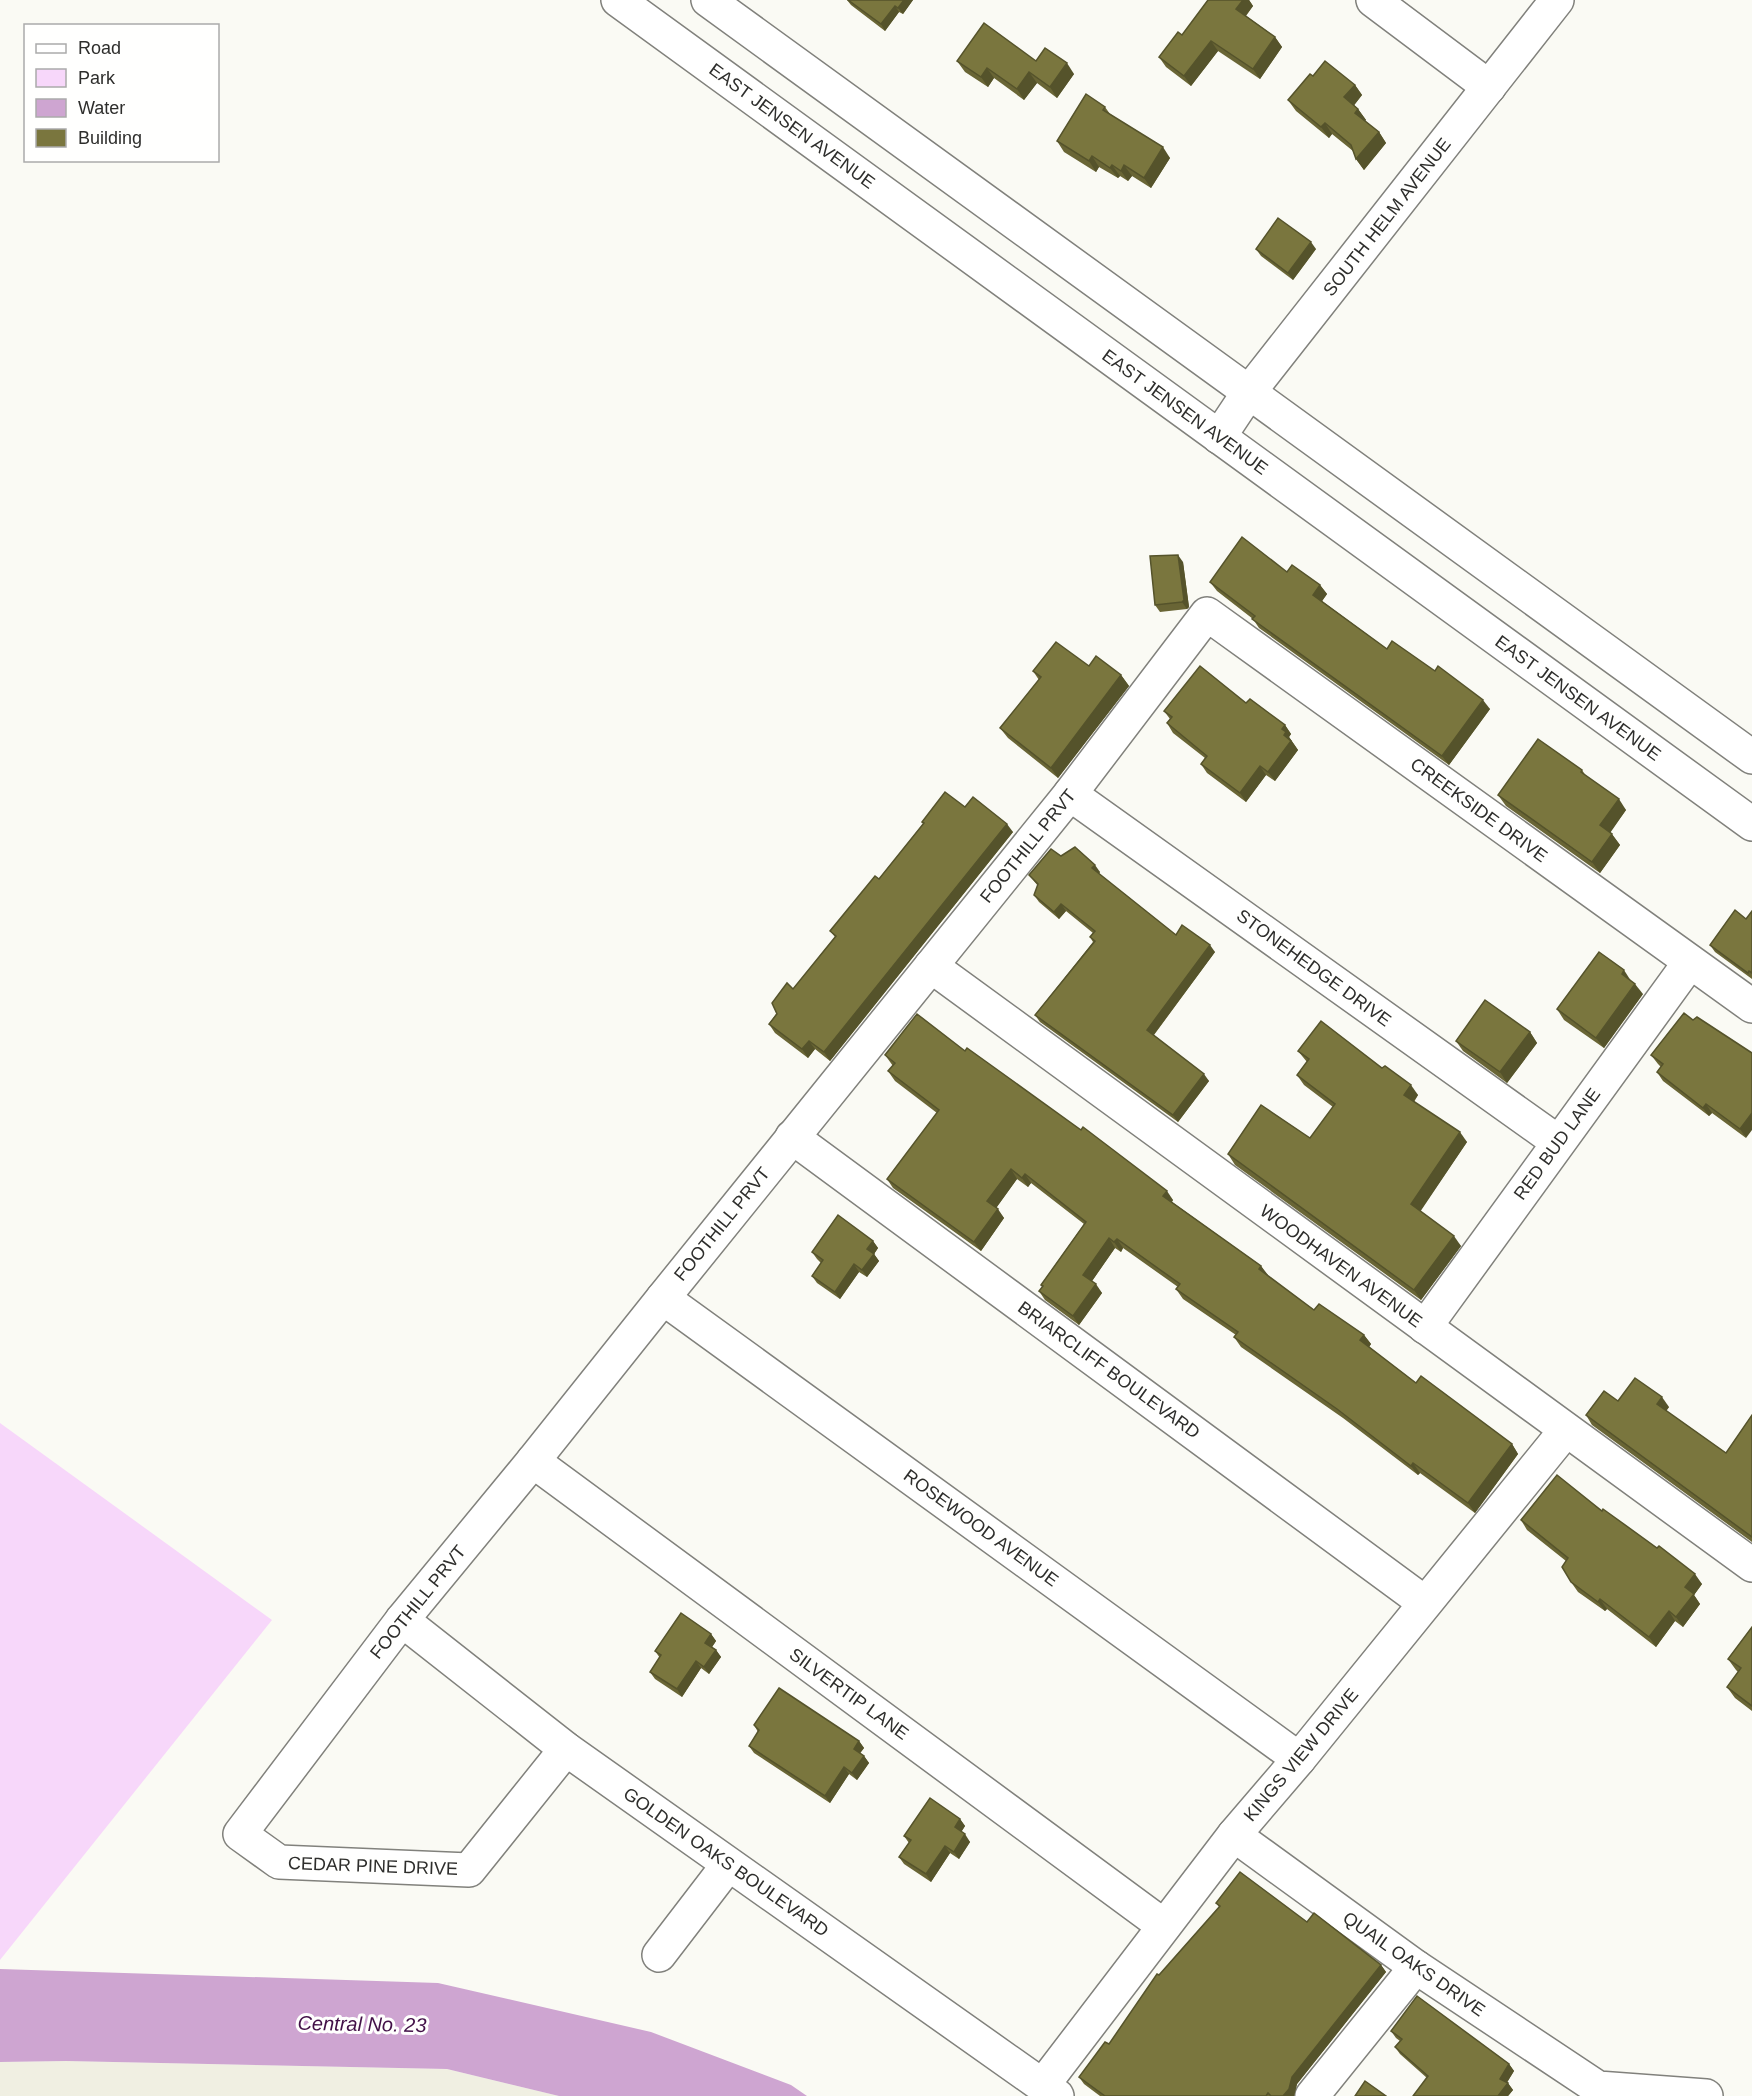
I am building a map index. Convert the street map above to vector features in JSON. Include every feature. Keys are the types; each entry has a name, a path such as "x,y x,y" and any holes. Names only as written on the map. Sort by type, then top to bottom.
{"street":[{"name":"EAST JENSEN AVENUE","path":"618,0 1752,824"},
{"path":"708,0 1752,757"},
{"path":"1373,0 1489,87"},
{"name":"SOUTH HELM AVENUE","path":"1219,436 1249,392 1557,0"},
{"name":"FOOTHILL PRVT","path":"240,1834 402,1620 534,1461 792,1137 1070,794 1207,614"},
{"name":"CREEKSIDE DRIVE","path":"1207,614 1752,1005"},
{"name":"STONEHEDGE DRIVE","path":"1070,794 1558,1142"},
{"name":"RED BUD LANE","path":"1425,1328 1690,962"},
{"name":"WOODHAVEN AVENUE","path":"931,966 1752,1565"},
{"name":"BRIARCLIFF BOULEVARD","path":"792,1137 1425,1604"},
{"name":"ROSEWOOD AVENUE","path":"663,1298 1299,1759"},
{"name":"KINGS VIEW DRIVE","path":"1050,2091 1164,1926 1234,1835 1299,1759 1566,1430"},
{"name":"SILVERTIP LANE","path":"534,1461 1164,1926"},
{"name":"GOLDEN OAKS BOULEVARD","path":"402,1620 566,1749 1050,2091"},
{"name":"CEDAR PINE DRIVE","path":"240,1834 279,1862 469,1870 566,1749"},
{"name":"QUAIL OAKS DRIVE","path":"1234,1835 1416,1967 1598,2088 1706,2096"},
{"path":"659,1955 728,1865"},
{"path":"1312,2096 1416,1967"}],"shaded area":[{"path":"66,2061 447,2069 559,2096 0,2096 0,2062"}],"green space":[{"path":"0,1423 272,1620 0,1960"}],"water":[{"name":"Central No. 23","path":"0,1969 438,1983 651,2032 791,2085 807,2096 559,2096 447,2069 66,2061 0,2062"}],"building":[{"path":"848,0 904,0 898,8 895,6 881,24"},
{"path":"1208,0 1243,0 1236,9 1275,37 1253,69 1211,41 1184,76 1159,57 1178,32 1182,35"},
{"path":"984,23 1036,61 1045,48 1067,63 1050,87 1029,72 1017,89 987,68 981,77 957,61"},
{"path":"1325,61 1355,85 1344,97 1358,109 1355,113 1379,132 1356,159 1351,145 1325,123 1321,127 1288,100 1310,74 1313,76"},
{"path":"1086,94 1105,107 1103,110 1163,147 1144,178 1124,165 1121,171 1112,165 1110,168 1092,156 1089,161 1057,141"},
{"path":"1278,218 1311,242 1288,273 1256,249"},
{"path":"1242,537 1287,572 1292,565 1320,585 1313,595 1387,649 1392,641 1435,671 1438,666 1483,700 1442,756 1252,619 1255,616 1210,582"},
{"path":"1178,555 1184,600 1155,605 1150,556"},
{"path":"1056,642 1089,666 1096,656 1121,675 1051,768 1000,728 1041,677 1033,671"},
{"path":"1200,666 1246,703 1250,699 1285,725 1282,729 1286,732 1284,735 1291,741 1268,772 1260,766 1240,793 1201,764 1207,756 1167,723 1172,717 1164,711"},
{"path":"1538,739 1619,799 1600,825 1612,834 1592,862 1498,795"},
{"path":"945,792 965,807 973,797 1007,824 824,1052 809,1041 802,1049 769,1024 777,1014 772,1003 787,983 793,989 836,936 830,931 875,876 879,879 924,823 922,822"},
{"path":"1075,847 1095,865 1092,868 1176,935 1182,925 1210,945 1147,1030 1204,1074 1173,1115 1035,1015 1095,941 1090,937 1095,931 1061,904 1054,912 1034,895 1038,884 1029,875 1051,849 1061,856"},
{"path":"1735,910 1746,919 1752,911 1752,973 1749,971 1748,973 1710,945"},
{"path":"1599,952 1624,970 1622,974 1635,984 1596,1038 1557,1009"},
{"path":"1485,1000 1530,1032 1500,1072 1456,1041"},
{"path":"1684,1013 1693,1020 1697,1017 1752,1053 1752,1113 1740,1129 1706,1104 1703,1108 1657,1072 1663,1064 1651,1055"},
{"path":"917,1014 965,1051 967,1048 1081,1130 1083,1127 1167,1191 1163,1196 1261,1266 1259,1269 1314,1310 1319,1304 1364,1335 1360,1340 1416,1383 1421,1376 1512,1444 1468,1503 1413,1463 1411,1466 1337,1409 1234,1337 1238,1332 1176,1289 1180,1284 1117,1239 1114,1242 1109,1238 1083,1275 1096,1284 1073,1316 1039,1291 1086,1222 1025,1174 1022,1178 1011,1169 987,1201 998,1209 974,1242 887,1179 939,1110 888,1071 895,1063 885,1055"},
{"path":"1321,1021 1382,1068 1385,1066 1411,1085 1404,1095 1460,1132 1411,1204 1454,1236 1414,1290 1228,1154 1261,1105 1310,1138 1335,1104 1297,1075 1309,1059 1298,1051"},
{"path":"838,1215 873,1241 867,1249 874,1254 862,1270 854,1264 835,1292 812,1276 823,1260 812,1252"},
{"path":"1635,1378 1662,1397 1657,1404 1726,1453 1752,1415 1752,1537 1586,1415 1604,1391 1618,1401"},
{"path":"1557,1475 1602,1511 1603,1509 1657,1548 1659,1546 1695,1574 1685,1587 1694,1594 1676,1617 1669,1611 1649,1637 1600,1599 1598,1602 1571,1582 1562,1567 1568,1558 1521,1520"},
{"path":"681,1613 711,1634 705,1643 716,1650 704,1667 696,1661 677,1689 650,1672 661,1655 655,1651"},
{"path":"1752,1627 1752,1706 1727,1687 1741,1668 1728,1659"},
{"path":"779,1688 859,1741 854,1749 864,1756 852,1773 844,1767 825,1796 749,1746 759,1730 754,1725"},
{"path":"930,1798 960,1819 955,1827 965,1834 954,1852 945,1846 926,1874 899,1857 911,1840 904,1836"},
{"path":"1240,1872 1307,1922 1314,1913 1381,1965 1292,2077 1289,2089 1283,2096 1271,2096 1268,2093 1266,2096 1105,2096 1079,2077 1105,2042 1109,2044 1157,1974 1159,1975 1220,1906 1216,1903"},
{"path":"1417,1996 1509,2064 1500,2079 1508,2083 1498,2096 1413,2096 1428,2076 1395,2047 1402,2039 1391,2031"},
{"path":"1365,2081 1386,2096 1355,2096"}]}
